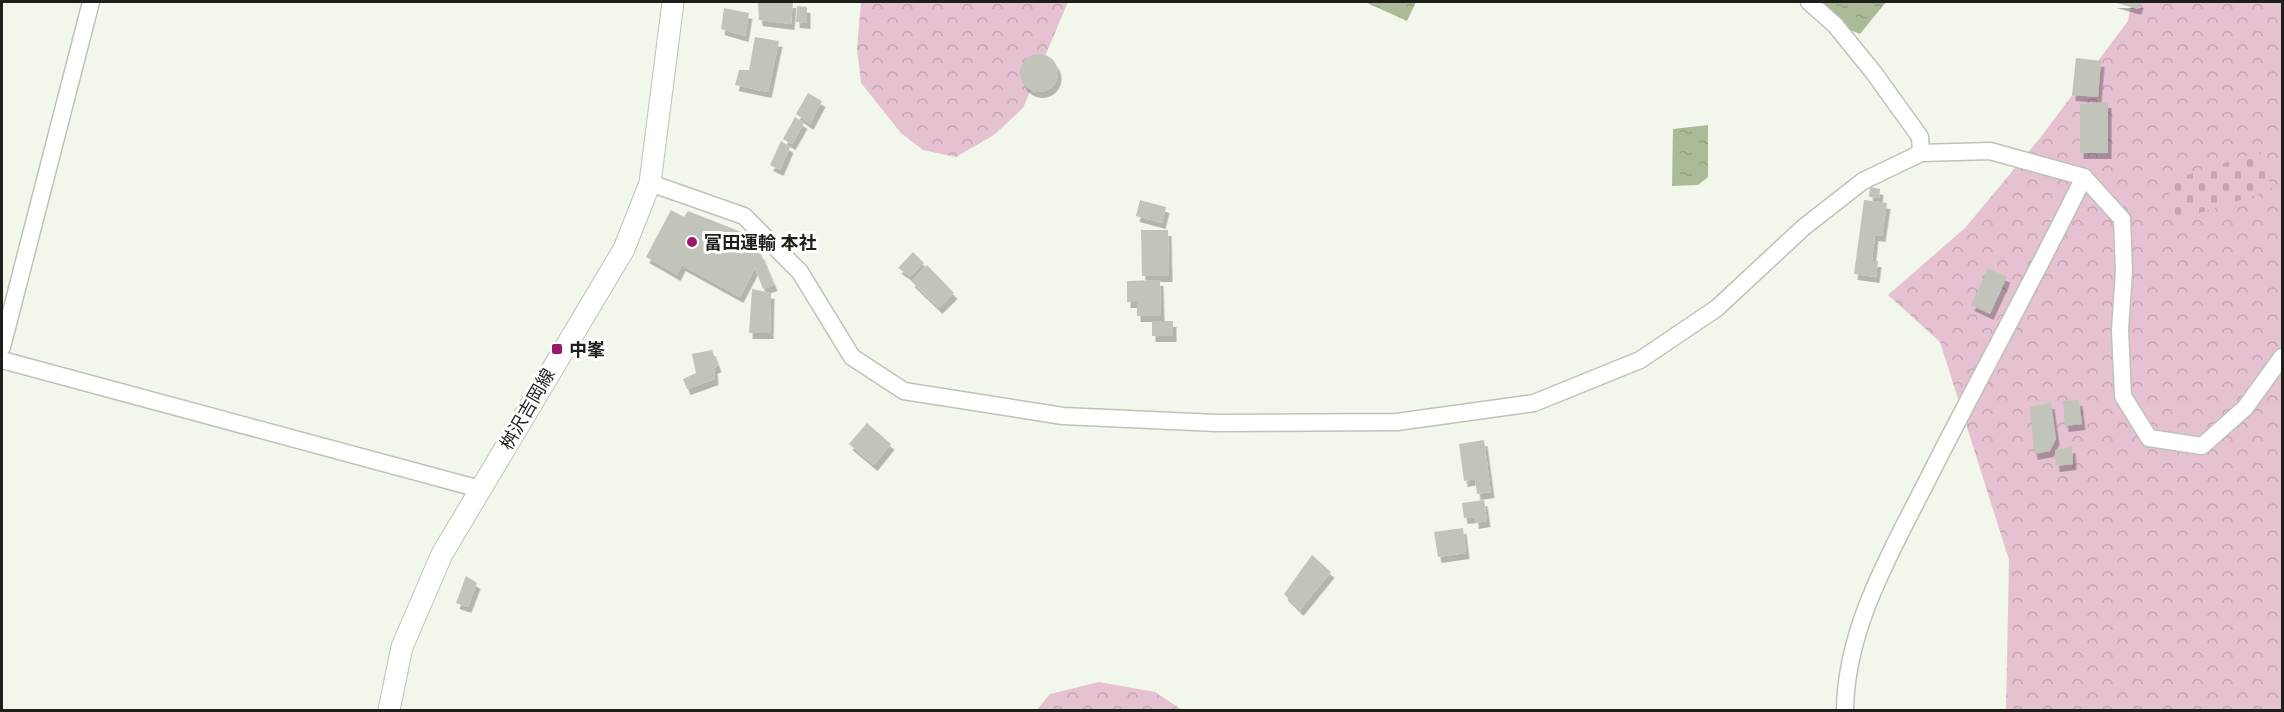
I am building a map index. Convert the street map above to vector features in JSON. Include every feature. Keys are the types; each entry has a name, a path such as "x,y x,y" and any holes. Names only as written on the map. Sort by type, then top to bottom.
{"main road":[{"name":"桝沢吉岡線","path":"389,711 402,647 442,554 624,249 650,183 673,2"}],"street":[{"path":"2,347 91,2"},
{"path":"1809,2 1835,25 1874,73 1920,137 1921,153"},
{"path":"650,183 744,216 801,272 852,357 904,391 1063,416 1216,423 1397,422 1534,403 1640,360 1717,308 1804,227 1863,181 1921,153 1990,151 2084,177 2122,219 2124,271 2120,330 2123,396 2149,438 2202,446 2245,408 2283,357"},
{"path":"1845,711 1848,665 1858,626 1929,476 2084,177"},
{"path":"2,360 480,489"}],"green space":[{"path":"861,2 1068,2 1023,108 994,135 956,157 923,150 901,133 861,83 857,49"},
{"path":"2131,2 2282,2 2282,710 2006,710 2009,560 1940,342 1888,295 1965,228 2040,138 2128,21"},
{"path":"2260,152 2272,190 2177,220 2165,182"},
{"path":"1099,682 1155,692 1182,710 1037,710 1050,694"}],"water":[{"path":"1365,2 1416,2 1407,21"},
{"path":"1812,2 1886,2 1860,34 1843,27"},
{"path":"1708,125 1708,177 1698,185 1672,186 1673,129"}],"building":[{"path":"758,2 793,2 791,24 759,20"},
{"path":"2113,2 2140,2 2138,9"},
{"path":"797,6 807,7 807,23 796,22"},
{"path":"724,8 749,13 745,36 721,29"},
{"path":"755,37 779,41 768,92 735,85 739,70 749,70"},
{"path":"1039,54 1052,60 1058,73 1052,86 1039,92 1026,86 1020,73 1026,60"},
{"path":"2076,58 2101,61 2098,97 2072,95"},
{"path":"808,93 822,101 810,124 796,114"},
{"path":"2108,102 2108,153 2080,153 2080,104"},
{"path":"795,117 804,123 792,144 783,139"},
{"path":"781,141 790,147 780,170 770,165"},
{"path":"1870,187 1880,189 1879,198 1869,197"},
{"path":"1140,200 1166,207 1162,223 1136,216"},
{"path":"1864,200 1887,203 1882,236 1875,235 1872,261 1878,261 1876,277 1854,274"},
{"path":"671,210 684,217 688,211 749,235 747,246 761,254 774,285 763,289 755,268 740,297 682,265 677,275 646,257"},
{"path":"1141,230 1168,230 1169,276 1142,276"},
{"path":"913,252 924,263 910,276 898,268"},
{"path":"927,265 954,293 939,308 911,281"},
{"path":"1988,268 2007,277 1990,314 1971,305"},
{"path":"1160,280 1161,316 1137,316 1137,302 1127,302 1127,281"},
{"path":"752,289 771,293 770,333 749,333"},
{"path":"1152,321 1173,321 1173,336 1152,336"},
{"path":"712,350 718,366 714,368 715,379 687,389 683,379 696,373 692,354"},
{"path":"2079,400 2082,424 2065,426 2063,401"},
{"path":"2051,403 2056,439 2050,451 2034,454 2030,407"},
{"path":"867,423 891,444 874,465 849,444"},
{"path":"1484,440 1491,492 1477,494 1475,479 1464,481 1459,444"},
{"path":"2072,447 2073,464 2056,466 2055,450"},
{"path":"1484,500 1487,521 1475,523 1475,517 1464,518 1462,503"},
{"path":"1463,528 1466,553 1438,557 1434,532"},
{"path":"1312,555 1331,572 1300,610 1284,594"},
{"path":"466,576 477,583 468,607 456,603"}],"place":[{"name":"富田運輸 本社","path":"692,242"},
{"name":"中峯","path":"557,349"}]}
